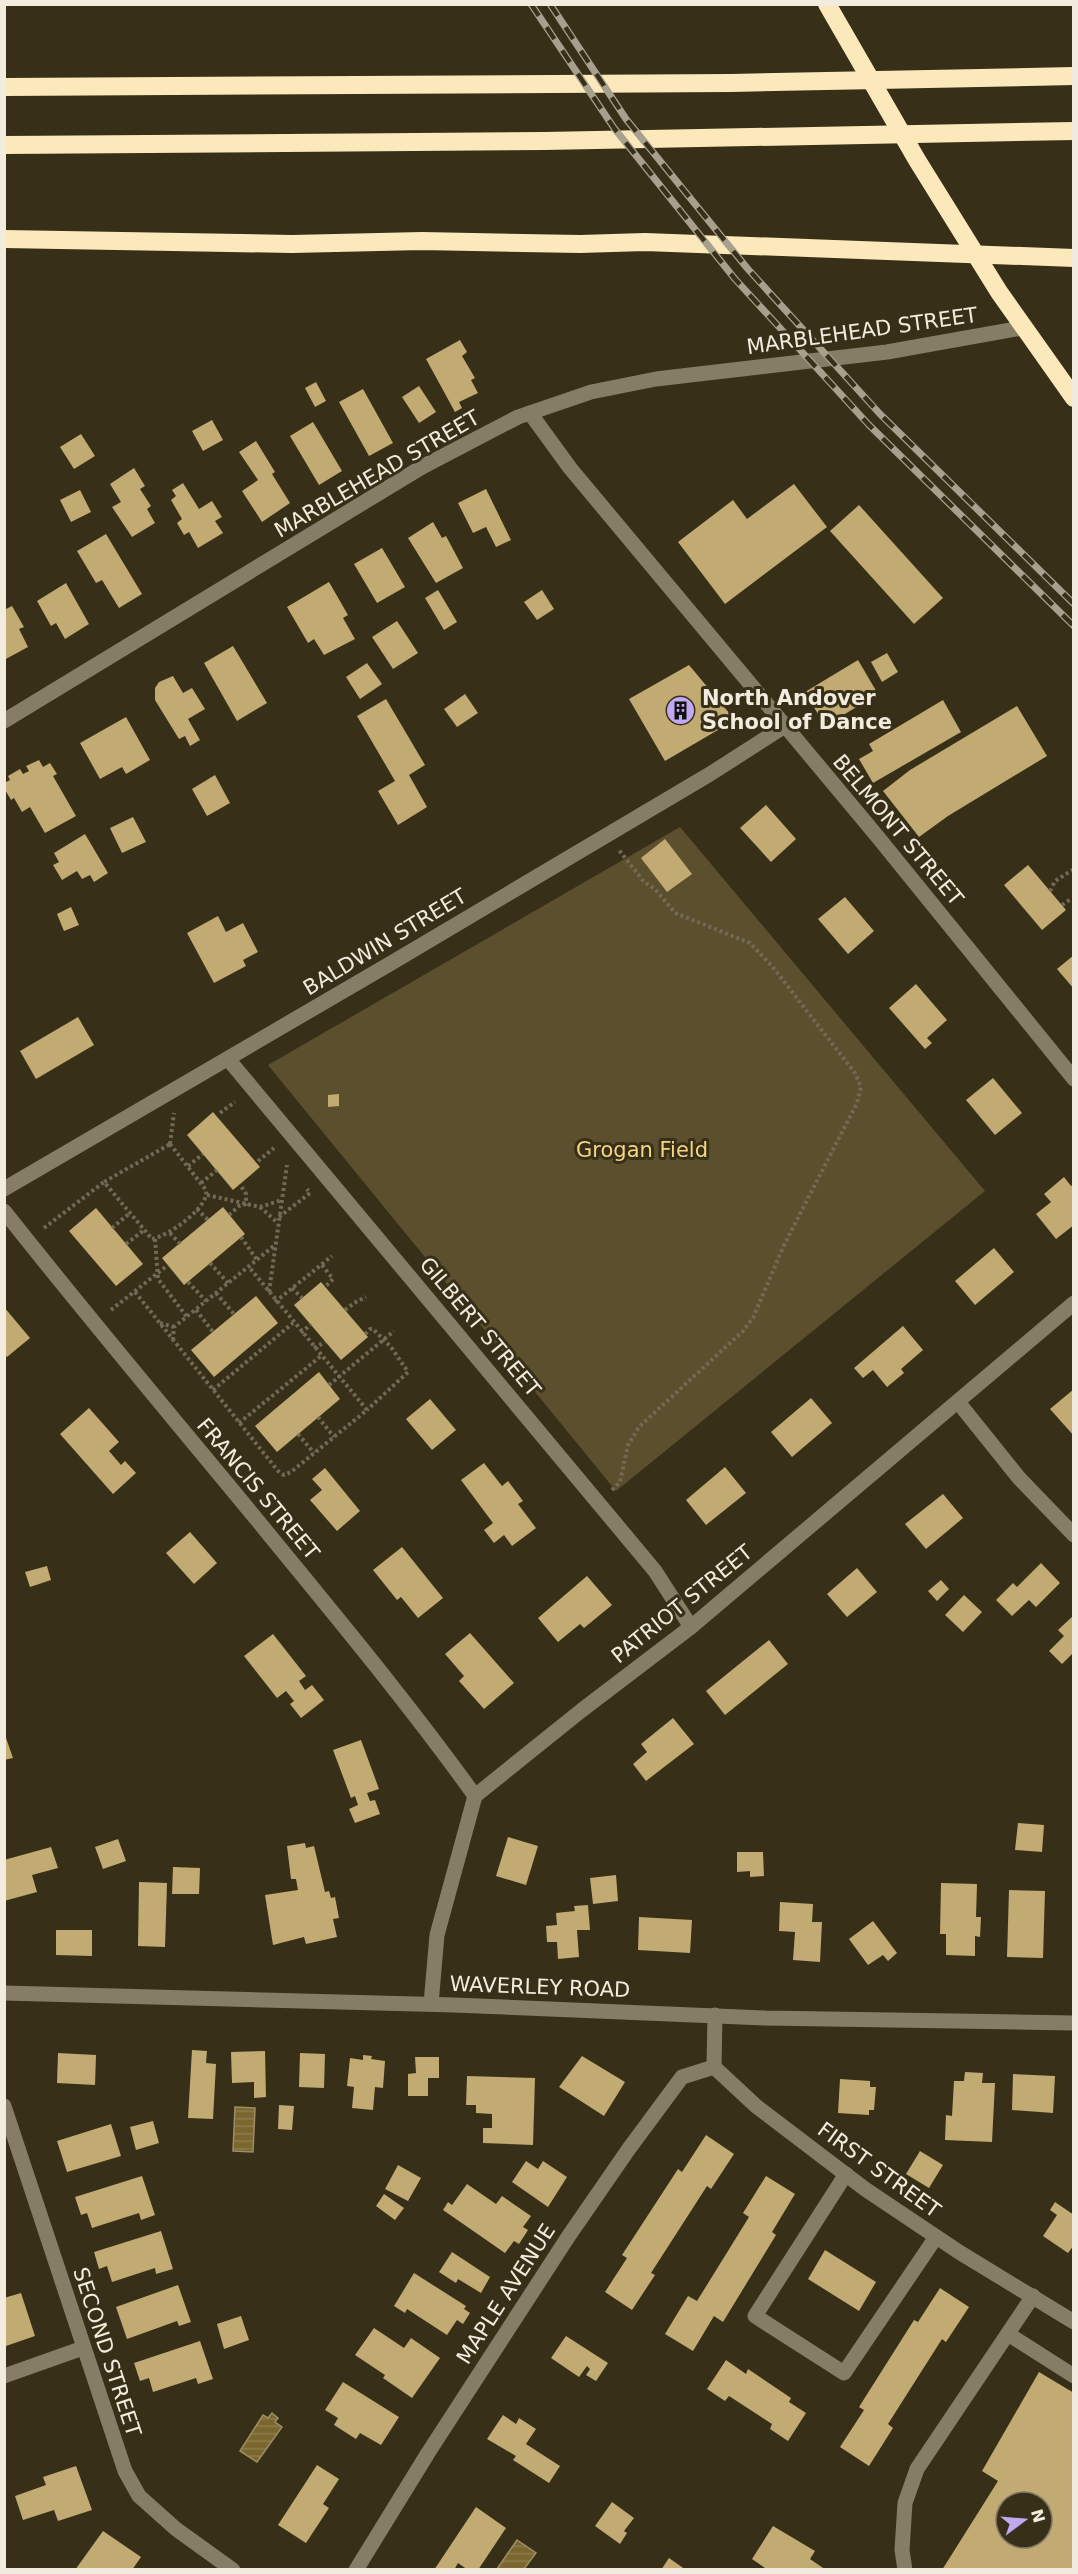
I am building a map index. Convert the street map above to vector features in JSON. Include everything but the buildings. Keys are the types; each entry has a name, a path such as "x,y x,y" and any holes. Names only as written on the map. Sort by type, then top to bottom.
{"highway":[{"path":"827,4 905,140 1022,328 1074,398"},
{"path":"4,87 731,83 788,80 1074,76"},
{"path":"4,145 544,141 1074,131"},
{"path":"4,241 292,244 422,241 580,244 645,242 1074,258"}],"street":[{"name":"MARBLEHEAD STREET","path":"4,722 422,467 530,413 591,392 656,379 887,352 1022,328"},
{"name":"BELMONT STREET","path":"530,413 570,468 904,869 1074,1079"},
{"name":"BALDWIN STREET","path":"4,1189 609,834 785,726"},
{"name":"GILBERT STREET","path":"228,1059 655,1570 691,1627"},
{"name":"FRANCIS STREET","path":"4,1211 95,1326 332,1611 476,1796"},
{"name":"PATRIOT STREET","path":"476,1796 582,1710 691,1627 1074,1303"},
{"path":"958,1402 1019,1478 1074,1534"},
{"path":"431,2004 437,1935 476,1796"},
{"name":"WAVERLEY ROAD","path":"4,1994 1074,2023"},
{"path":"714,2067 715,2015"},
{"name":"FIRST STREET","path":"714,2067 756,2106 846,2174 936,2237 1074,2322"},
{"name":"MAPLE AVENUE","path":"356,2570 428,2453 568,2237 628,2150 682,2077 714,2067"},
{"name":"SECOND STREET","path":"4,2106 125,2471 139,2496 176,2529 233,2570"},
{"path":"846,2174 755,2316 844,2373 936,2237"},
{"path":"905,2570 902,2550 905,2503 917,2469 1033,2296"},
{"path":"1008,2334 1074,2376"},
{"path":"4,2376 83,2348"}],"path":[{"path":"599,1503 620,1482 628,1445 639,1426 743,1331 753,1318 784,1245 857,1103 861,1087 848,1064 772,966 750,943 675,913 655,889 644,882 609,834"},
{"path":"1050,891 1055,881 1074,869"},
{"path":"1062,905 1071,898"},
{"path":"228,1093 242,1110"},
{"path":"220,1113 235,1102"},
{"path":"155,1239 170,1233 205,1203 207,1195 201,1183 170,1144 174,1112"},
{"path":"267,1141 295,1174"},
{"path":"43,1227 104,1182 170,1144"},
{"path":"258,1161 274,1148"},
{"path":"188,1166 203,1154"},
{"path":"269,1293 287,1165"},
{"path":"201,1183 217,1170"},
{"path":"104,1182 144,1230 155,1239 158,1279 187,1317"},
{"path":"279,1217 310,1193 302,1183"},
{"path":"240,1184 246,1194 246,1204"},
{"path":"207,1195 260,1207 282,1200"},
{"path":"229,1215 239,1206 246,1204"},
{"path":"260,1207 278,1224"},
{"path":"197,1209 208,1220"},
{"path":"112,1228 130,1214"},
{"path":"126,1244 144,1230"},
{"path":"170,1233 180,1244"},
{"path":"241,1237 257,1260"},
{"path":"173,1341 174,1327 275,1245"},
{"path":"275,1302 332,1256"},
{"path":"210,1263 228,1283"},
{"path":"111,1310 168,1265"},
{"path":"322,1265 333,1279 325,1287"},
{"path":"249,1267 275,1302 367,1410"},
{"path":"188,1282 206,1301"},
{"path":"292,1288 302,1298"},
{"path":"135,1292 278,1471 284,1474 291,1472 367,1410 408,1372 391,1347 373,1329 365,1334"},
{"path":"216,1293 234,1314"},
{"path":"345,1311 354,1303 366,1298"},
{"path":"196,1310 213,1332"},
{"path":"159,1322 174,1327"},
{"path":"213,1390 293,1323"},
{"path":"301,1333 311,1324"},
{"path":"330,1385 394,1331"},
{"path":"314,1348 326,1342"},
{"path":"239,1423 321,1356"},
{"path":"318,1417 334,1437"},
{"path":"298,1434 314,1453"}],"green space":[{"name":"Grogan Field","path":"680,827 985,1191 616,1491 268,1065"}],"shaded area":[{"path":"235,2107 255,2108 253,2152 233,2151"},
{"path":"272,2413 278,2418 275,2422 282,2427 257,2462 240,2451 263,2415 268,2418"},
{"path":"517,2540 536,2553 524,2569 497,2569"}],"railway":[{"path":"531,4 614,128 735,279 869,425 1074,626"},
{"path":"550,4 626,119 747,268 880,414 1074,604"}],"place":[{"name":"North Andover School of Dance","path":"681,710"}]}
